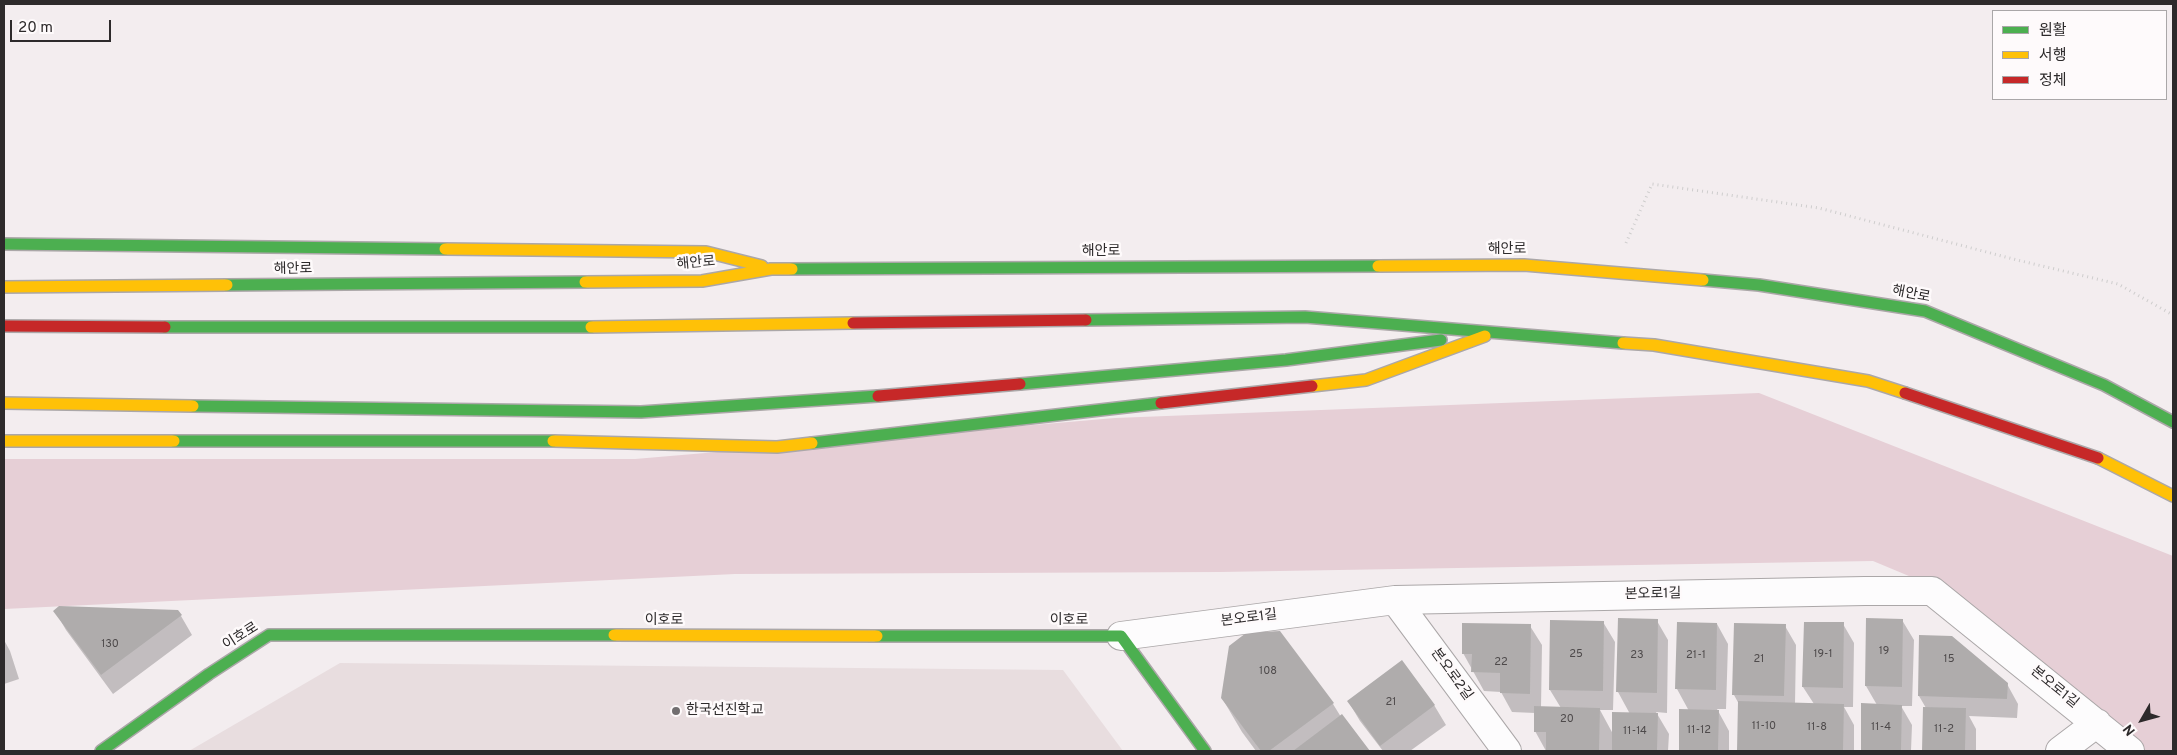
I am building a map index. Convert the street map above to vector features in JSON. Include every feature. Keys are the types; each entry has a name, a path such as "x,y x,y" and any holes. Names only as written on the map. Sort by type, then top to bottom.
{"main road":[{"path":"4,244 706,252 771,269"},
{"name":"해안로","path":"4,287 702,281 771,269 1524,265 1614,271 1759,285 1925,311 2104,385 2173,422"},
{"path":"4,326 513,328 1305,317 1654,345 1868,381 2090,453 2173,496"},
{"path":"4,403 641,412 892,395 1286,360 1494,333"},
{"path":"4,441 572,441 777,447 1366,380 1494,333"},
{"name":"이호로","path":"101,751 209,674 270,636 1121,636"},
{"path":"1121,636 1205,751"}],"street":[{"name":"본오로1길","path":"1121,636 1395,600 1932,591 2098,723 2130,751"},
{"name":"본오로2길","path":"1395,600 1507,751"},
{"path":"2060,751 2098,723"}],"path":[{"path":"1614,271 1652,184 1819,208 2017,260 2118,284 2173,315"}],"shaded area":[{"path":"1759,393 2173,556 2173,751 2137,751 1952,594 1873,561 1220,572 735,574 4,609 4,459 635,459 1115,418"},
{"name":"한국선진학교","path":"340,663 1063,670 1123,751 189,751"}],"building":[{"path":"59,606 178,610 182,615 101,675 53,611"},
{"path":"1618,618 1658,619 1657,693 1616,692"},
{"path":"1866,618 1903,619 1902,687 1865,686"},
{"path":"1550,620 1604,621 1603,691 1549,690"},
{"path":"1677,622 1717,623 1716,690 1675,689"},
{"path":"1804,622 1844,622 1843,688 1802,687"},
{"path":"1462,623 1531,624 1530,694 1500,693 1500,673 1471,672 1472,654 1462,654"},
{"path":"1734,623 1786,624 1784,696 1732,695"},
{"path":"1280,631 1334,703 1269,751 1261,751 1221,698 1229,646 1246,633"},
{"path":"1919,635 1952,636 2008,683 2007,699 1918,696"},
{"path":"1402,660 1435,705 1380,746 1347,701"},
{"path":"1738,701 1844,704 1843,751 1737,751"},
{"path":"1861,703 1902,705 1901,751 1861,751"},
{"path":"1534,706 1600,708 1599,751 1546,751 1546,732 1534,732"},
{"path":"1923,707 1966,708 1965,751 1922,751"},
{"path":"1679,709 1719,710 1718,751 1679,751"},
{"path":"1612,712 1658,713 1657,751 1612,751"},
{"path":"1342,714 1370,751 1293,751"}],"traffic: fast":[{"path":"4,244 445,249"},
{"path":"792,269 1378,266"},
{"path":"1703,280 1759,285 1925,311 2104,385 2173,422"},
{"path":"227,285 585,282"},
{"path":"1086,320 1305,317 1623,343"},
{"path":"165,327 591,327"},
{"path":"1020,384 1286,360 1441,340"},
{"path":"193,406 641,412 878,396"},
{"path":"812,443 1161,403"},
{"path":"174,441 553,441"},
{"path":"101,751 209,674 269,635 614,635"},
{"path":"877,636 1121,636 1205,751"}],"traffic: slow":[{"path":"445,249 706,252 762,266"},
{"path":"1378,266 1524,265 1703,280"},
{"path":"585,282 702,281 771,269 792,269"},
{"path":"4,287 227,285"},
{"path":"591,327 853,323"},
{"path":"1312,386 1366,380 1485,336"},
{"path":"1623,343 1654,345 1868,381 1905,393"},
{"path":"4,403 193,406"},
{"path":"4,441 174,441"},
{"path":"553,441 777,447 812,443"},
{"path":"2098,458 2173,496"},
{"path":"614,635 877,636"}],"traffic: jam":[{"path":"853,323 1086,320"},
{"path":"4,326 165,327"},
{"path":"878,396 1020,384"},
{"path":"1161,403 1312,386"},
{"path":"1905,393 2098,458"}],"place":[{"name":"한국선진학교","path":"676,711"}]}
